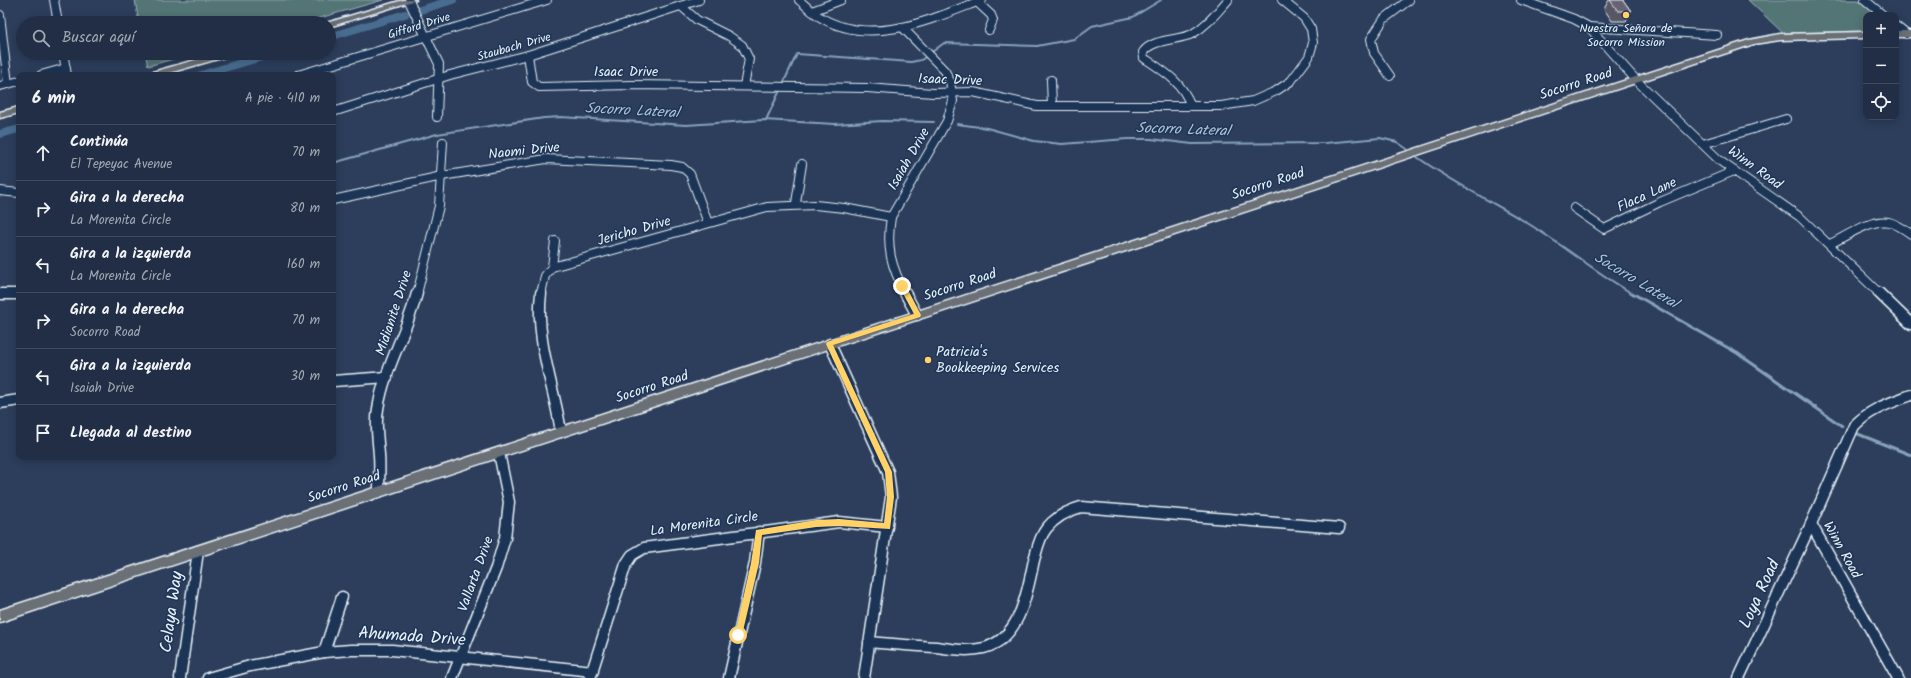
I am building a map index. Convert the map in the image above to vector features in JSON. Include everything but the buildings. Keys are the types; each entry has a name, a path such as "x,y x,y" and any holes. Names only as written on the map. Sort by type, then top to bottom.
{"main road":[{"path":"336,22 411,0"},
{"name":"Socorro Road","path":"0,616 1763,39 1780,37 1863,35"},
{"path":"162,72 204,60"},
{"path":"0,115 16,111"}],"street":[{"path":"54,0 57,16"},
{"path":"411,0 439,64 437,117"},
{"name":"Gifford Drive","path":"308,72 547,0"},
{"name":"Staubach Drive","path":"336,111 439,79 528,55 700,0"},
{"path":"800,0 812,11 835,25 856,30 887,31 980,1 993,20 989,30"},
{"path":"812,11 841,0"},
{"path":"1191,106 1187,93 1180,83 1144,58 1143,52 1149,46 1186,36 1196,31 1205,25 1228,0"},
{"name":"Isaac Drive","path":"528,55 532,70 531,80 533,85 539,87 585,85 873,88 933,93 984,94 1031,104 1052,106 1221,106 1253,100 1282,87 1291,81 1300,71 1311,51 1311,29 1304,18 1282,0"},
{"path":"1390,76 1374,53 1371,40 1384,19 1409,0"},
{"path":"1521,0 1574,19 1589,27 1717,35"},
{"path":"1865,0 1879,12"},
{"path":"681,6 701,23 727,34 742,45 749,58 744,86"},
{"path":"0,15 8,84"},
{"name":"Isaiah Drive","path":"902,27 945,71 950,81 952,93 951,112 891,216 887,240 891,263 917,315"},
{"name":"Winn Road","path":"1589,27 1636,80 1703,144 1734,171 1800,217 1830,244 1911,324"},
{"path":"1899,28 1909,34"},
{"path":"64,60 66,72"},
{"path":"1051,80 1052,106"},
{"path":"0,86 16,82"},
{"path":"1703,144 1786,119"},
{"name":"Midianite Drive","path":"379,492 379,454 376,432 378,409 387,377 415,301 440,206 443,142"},
{"name":"Naomi Drive","path":"336,199 442,176 546,159 678,166 685,169 690,174 708,223"},
{"path":"796,203 802,164"},
{"name":"Flaca Lane","path":"1574,208 1604,229 1660,202 1734,171"},
{"path":"0,191 16,193"},
{"name":"Jericho Drive","path":"552,267 752,210 796,203 823,204 891,216"},
{"path":"1830,244 1876,222 1886,221 1911,234"},
{"path":"555,241 552,267 547,271 543,278 538,319 541,343 559,417 561,432"},
{"path":"0,294 16,294"},
{"path":"830,344 888,472 891,497 864,678"},
{"path":"336,381 387,377"},
{"name":"Winn Road","path":"1898,678 1810,524 1852,428 1869,412 1886,404 1911,396"},
{"path":"0,403 16,400"},
{"name":"Vallarta Drive","path":"452,678 496,568 505,538 509,502 499,453"},
{"path":"870,642 980,650 996,643 1013,628 1021,612 1038,545 1045,530 1054,520 1066,511 1081,508 1120,510 1339,528"},
{"name":"La Morenita Circle","path":"592,674 623,571 634,552 644,548 816,524 839,522 887,527"},
{"name":"Loya Road","path":"1739,678 1810,524"},
{"path":"729,678 755,563 759,532"},
{"name":"Celaya Way","path":"180,678 198,551"},
{"path":"324,652 342,597"},
{"name":"Ahumada Drive","path":"208,678 250,666 324,652 351,650 392,650 592,674"}],"green space":[{"path":"135,0 383,0 327,16 138,16"},
{"path":"1748,0 1859,0 1873,12 1863,12 1863,31 1783,33"},
{"path":"147,60 170,60 148,66"}],"waterway":[{"path":"420,10 453,0"},
{"path":"932,52 944,43 1037,46 1074,39 1092,26 1133,17 1161,0"},
{"path":"336,35 405,14"},
{"path":"766,120 797,54 911,62 921,60 927,56"},
{"path":"211,72 251,60"},
{"name":"Socorro Lateral","path":"336,162 437,134 544,118 561,117 686,125 763,120 835,124 882,121 934,122"},
{"name":"Socorro Lateral","path":"957,124 987,128 1034,141 1062,144 1127,139 1151,139 1192,144 1325,143 1380,138 1397,142 1407,149"},
{"path":"0,134 16,130"},
{"name":"Socorro Lateral","path":"1417,157 1456,182 1524,221 1605,277 1633,294"},
{"name":"Socorro Lateral","path":"1632,293 1737,353 1842,426"},
{"path":"1858,434 1911,455"}],"place":[{"name":"Nuestra Señora de Socorro Mission","path":"1626,15"},
{"name":"Patricia's Bookkeeping Services","path":"928,360"}],"route":[{"path":"738,635 755,563 759,532 839,522 887,527 891,497 891,486 888,472 830,344 917,315 902,286"}]}
